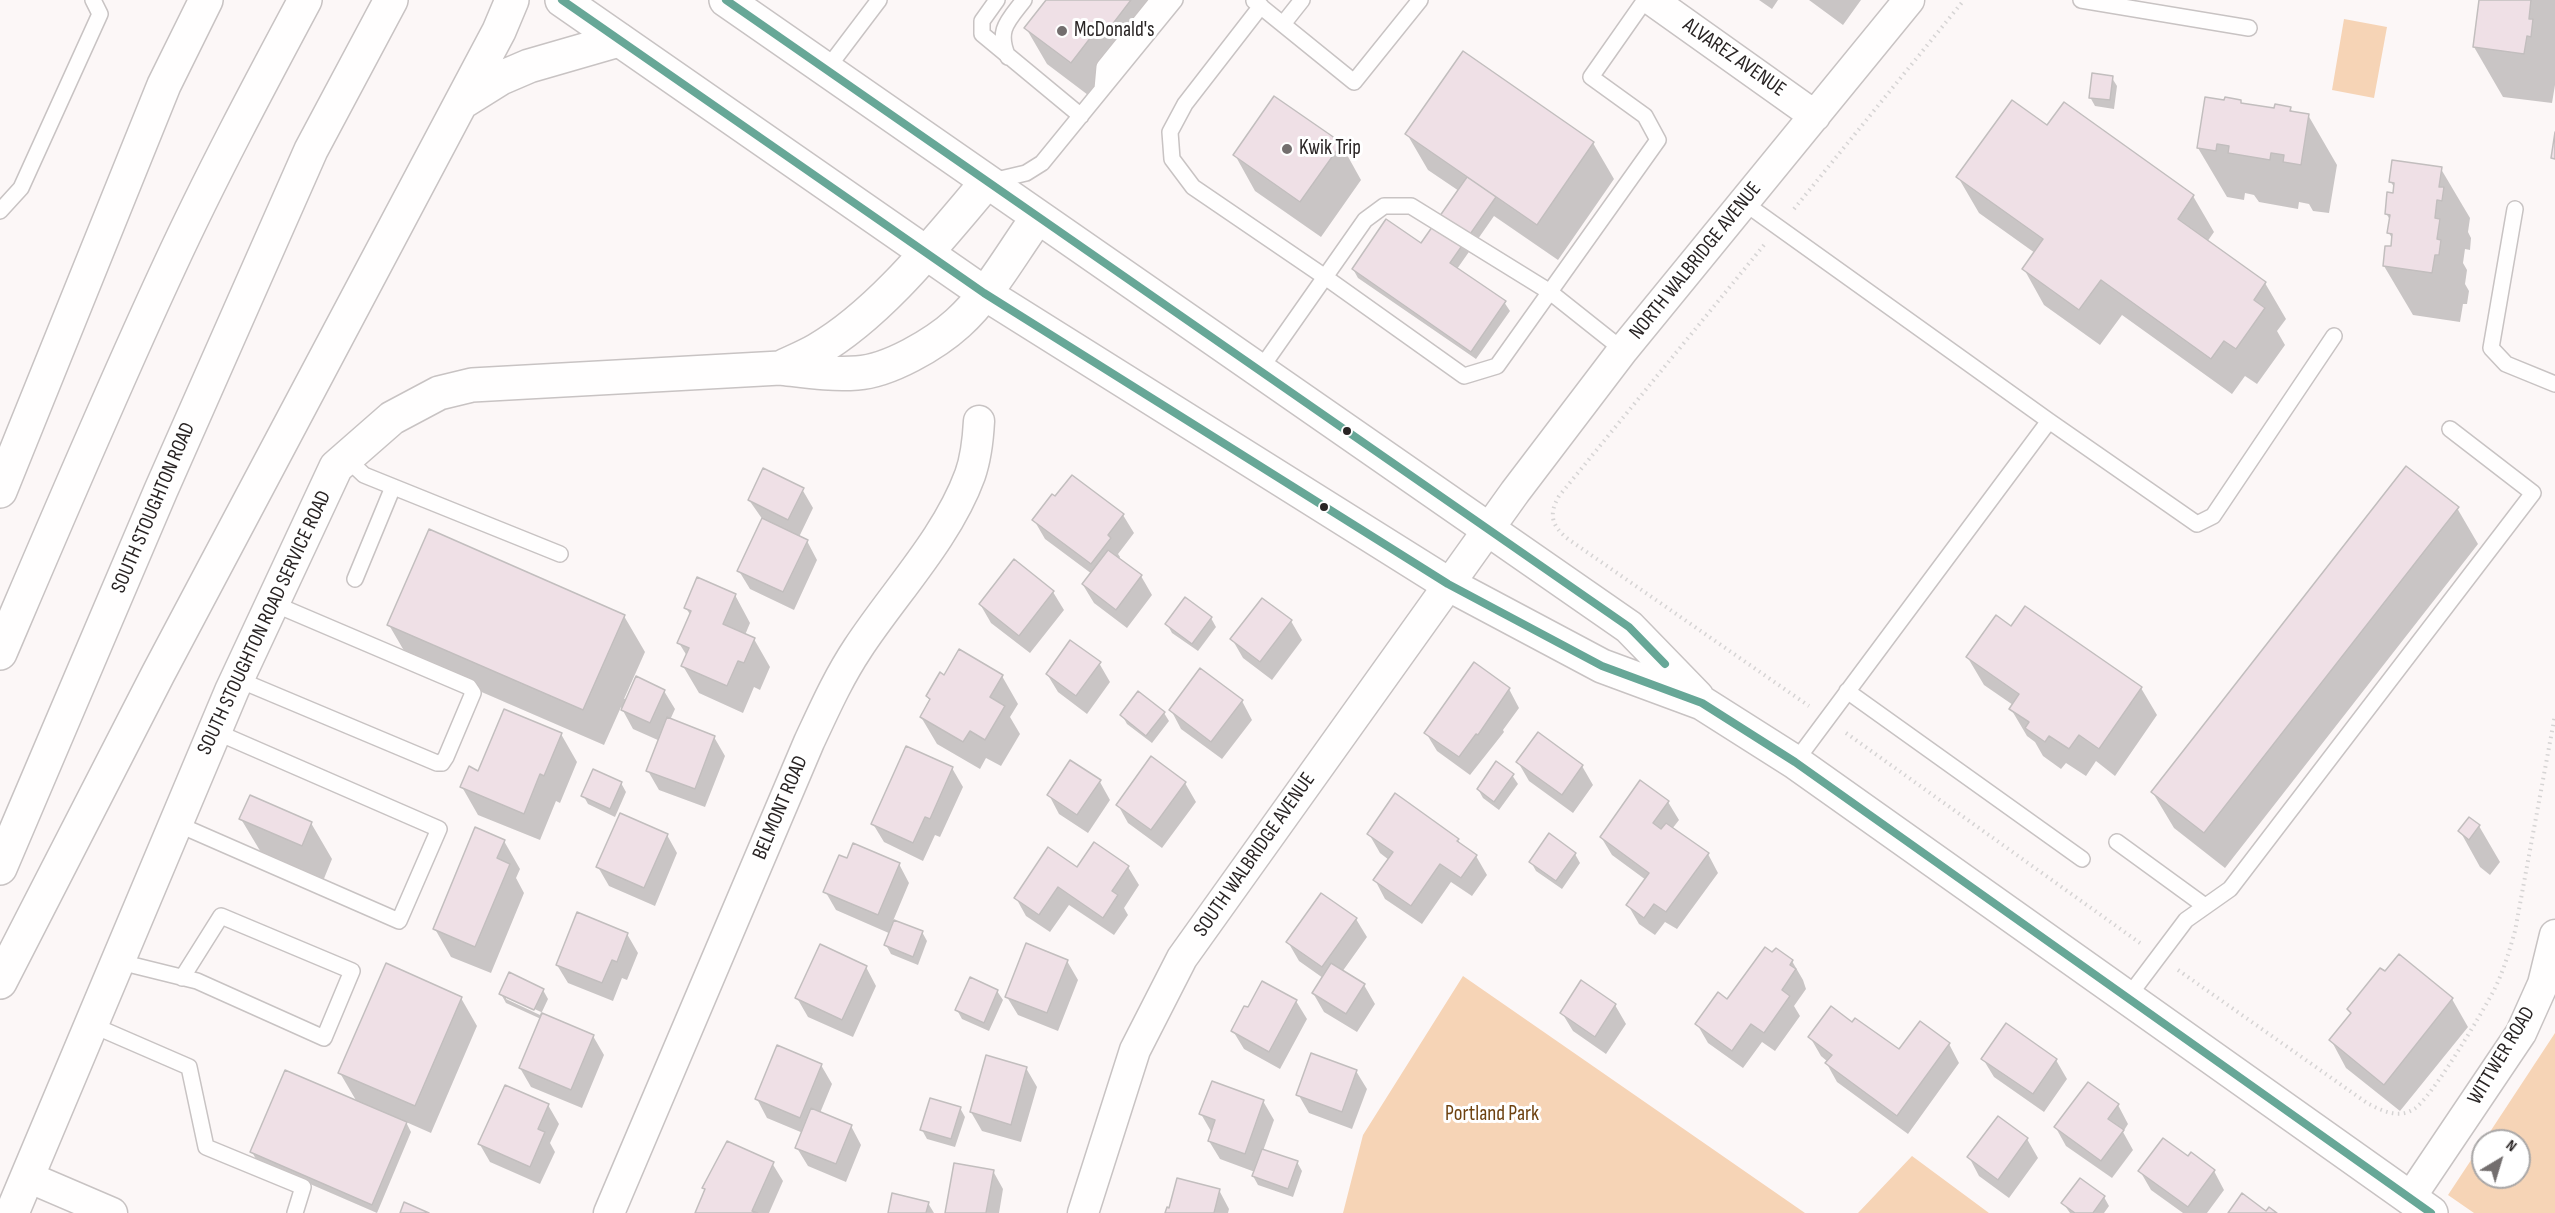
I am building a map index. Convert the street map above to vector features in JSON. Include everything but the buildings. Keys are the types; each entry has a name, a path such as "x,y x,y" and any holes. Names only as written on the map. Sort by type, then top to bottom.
{"street":[{"path":"0,491 164,85 206,0"},
{"path":"0,653 165,276 244,114 305,0"},
{"name":"SOUTH STOUGHTON ROAD","path":"0,868 161,490 311,150 391,0"},
{"path":"0,982 158,674 499,31 512,0"},
{"path":"562,0 984,293 1448,584 1602,666 1702,703 1794,762 2421,1206"},
{"path":"726,0 1629,627 1702,703"},
{"name":"ALVAREZ AVENUE","path":"1652,0 1815,116"},
{"name":"NORTH WALBRIDGE AVENUE","path":"1488,528 1623,350 1910,0"},
{"path":"459,104 501,78 529,66 619,40"},
{"name":"SOUTH STOUGHTON ROAD SERVICE ROAD","path":"780,368 818,350 872,308 926,253 987,182"},
{"name":"SOUTH STOUGHTON ROAD SERVICE ROAD","path":"12,1213 214,731 336,467 392,418 439,393 472,385 780,368 829,374 860,373 889,365 912,355 958,323 984,293 1038,217"},
{"name":"BELMONT ROAD","path":"609,1213 835,685 858,648 946,523 970,476 978,447 979,421"},
{"name":"SOUTH WALBRIDGE AVENUE","path":"1083,1213 1134,1050 1182,958 1488,528"},
{"name":"WITTWER ROAD","path":"2421,1206 2521,1033 2542,984 2555,935"},
{"path":"28,1176 112,1213"}],"lane":[{"path":"0,211 21,188 100,14 93,0"},
{"path":"826,70 879,0"},
{"path":"997,0 982,21 980,27 982,34 1081,116"},
{"path":"1008,57 1003,45 1002,33 1007,22 1024,0"},
{"path":"1102,89 1104,67 1158,0"},
{"path":"987,182 1026,173 1042,163 1175,0"},
{"path":"1283,24 1302,0"},
{"path":"1420,0 1354,82 1257,3 1185,104 1170,132 1172,159 1193,187 1464,376 1497,366 1658,140 1645,116 1591,77 1645,0"},
{"path":"2081,0 2249,28"},
{"path":"1743,202 2197,524 2213,516 2334,336"},
{"path":"1259,371 1365,220 1384,206 1411,206 1550,292 1623,350"},
{"path":"2515,209 2492,348 2506,364 2555,384"},
{"path":"1794,762 2049,421"},
{"path":"2128,997 2186,920 2230,889 2534,493 2450,429"},
{"path":"346,458 364,475 560,554"},
{"path":"355,579 393,487"},
{"path":"237,679 436,763 442,763 446,757 473,693 469,687 272,603"},
{"path":"1847,691 2082,859"},
{"path":"175,823 399,921 439,829 214,731"},
{"path":"2117,842 2205,906"},
{"path":"117,961 182,978 197,981 324,1038 352,971 221,916 182,978"},
{"path":"90,1024 189,1067 206,1147 303,1187 294,1213"}],"path":[{"path":"1964,0 1559,496 1555,504 1553,519 1555,528 2367,1103 2392,1114 2404,1114 2416,1109 2432,1090 2493,991 2506,960 2517,921 2555,715"}],"green space":[{"path":"2344,19 2387,27 2374,98 2332,90"},
{"name":"Portland Park","path":"1463,976 1805,1213 1343,1213 1363,1135"},
{"path":"2555,1033 2555,1213 2474,1213 2448,1195 2471,1160 2471,1189 2531,1189 2531,1129 2492,1129"},
{"path":"1912,1156 1989,1213 1858,1213"}],"transit line":[{"path":"562,0 984,293 1448,584 1602,666 1702,703 1795,762 2431,1213"},
{"path":"726,0 1629,627 1665,664"}],"place":[{"name":"McDonald's","path":"1062,31"},
{"name":"Kwik Trip","path":"1287,149"}]}
